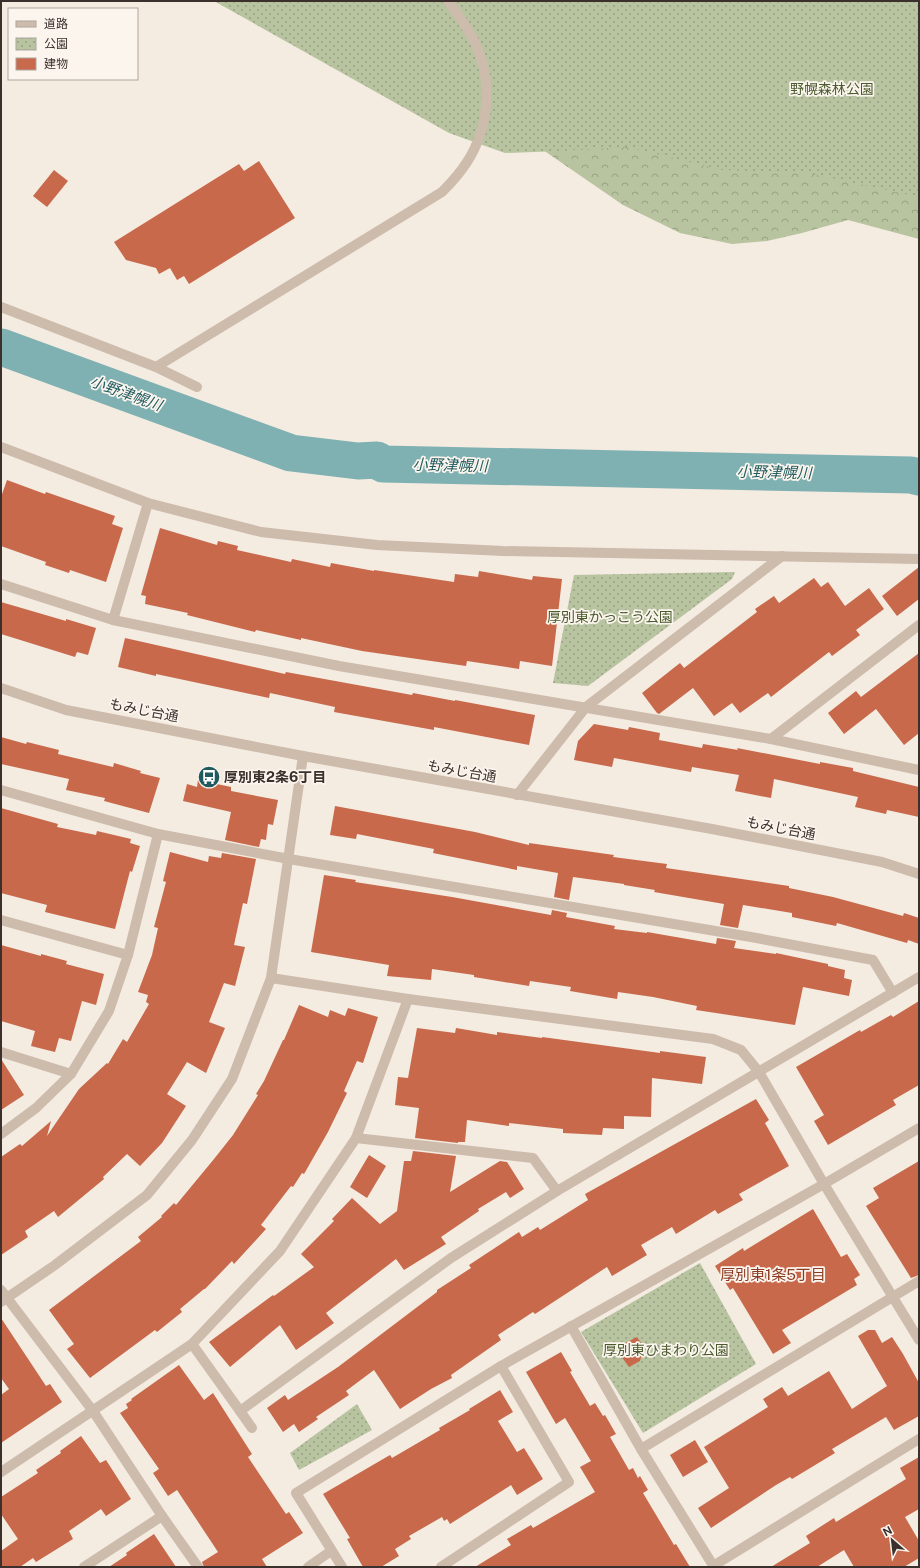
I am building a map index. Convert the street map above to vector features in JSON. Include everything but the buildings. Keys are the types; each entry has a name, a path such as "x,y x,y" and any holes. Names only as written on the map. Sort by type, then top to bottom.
{"street":[{"path":"156,367 442,192 456,178 468,162 477,143 483,124 486,104 486,84 483,64 476,45 467,28 448,1"},
{"path":"1,307 156,367 197,387"},
{"path":"1,447 148,504 261,532 377,545 503,551 919,559"},
{"path":"113,620 148,504"},
{"path":"517,795 586,708 782,556"},
{"path":"1,584 113,620 339,666 771,739 919,770"},
{"path":"771,739 919,625"},
{"name":"もみじ台通","path":"1,688 66,710 303,756 712,829 882,862 919,874"},
{"path":"198,1567 162,1516 93,1411 3,1297 55,1265 147,1195 192,1140 232,1079 271,978 303,756"},
{"path":"1,790 158,834 289,859 751,937 873,960 893,993"},
{"path":"1,1134 36,1108 71,1074 109,1011 128,956 158,834"},
{"path":"1,920 128,956"},
{"path":"240,1411 451,1258 557,1191 919,977"},
{"path":"271,978 408,999 713,1039 741,1050 759,1072 824,1184 919,1340"},
{"path":"1,1472 192,1344 280,1251 356,1138 408,999"},
{"path":"1,1052 71,1074"},
{"path":"342,1567 296,1493 501,1366 824,1184 919,1128"},
{"path":"356,1138 533,1158 557,1191"},
{"path":"641,1449 919,1281"},
{"path":"570,1326 641,1449 713,1566 919,1439"},
{"path":"192,1344 252,1428"},
{"path":"441,1567 570,1482 501,1366"},
{"path":"84,1567 162,1516"},
{"path":"308,1567 331,1551"}],"green space":[{"name":"野幌森林公園","path":"214,1 919,1 919,197 808,173 722,170 628,147 505,153 449,133"},
{"path":"919,21 919,239 848,220 767,241 732,244 680,233 623,205 530,141"},
{"name":"厚別東かっこう公園","path":"735,572 732,579 588,686 553,683 574,575"},
{"name":"厚別東ひまわり公園","path":"700,1263 756,1364 643,1433 581,1332"},
{"path":"357,1404 372,1430 299,1470 290,1453"}],"waterway":[{"name":"小野津幌川","path":"1,347 291,453 358,461 377,460 383,464 911,475 919,477"}],"place":[{"name":"厚別東2条6丁目","path":"209,777"}],"district":[{"name":"厚別東1条5丁目","path":"773,1274"}]}
